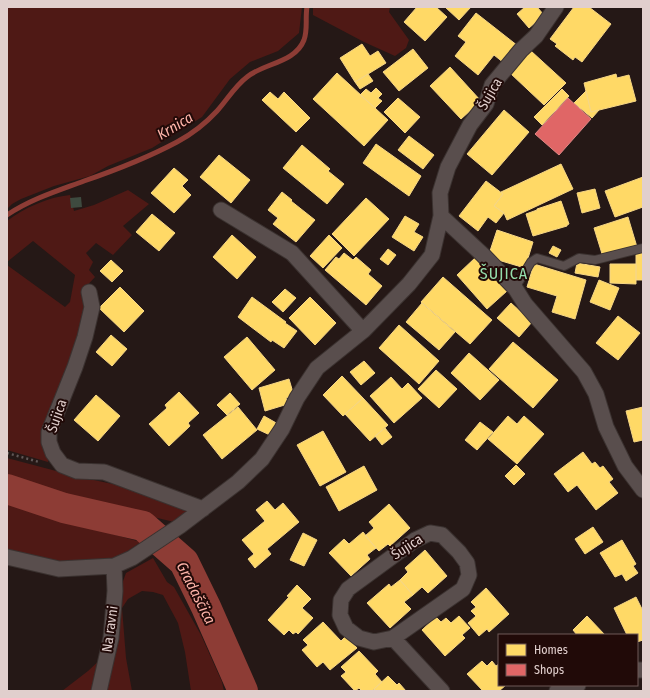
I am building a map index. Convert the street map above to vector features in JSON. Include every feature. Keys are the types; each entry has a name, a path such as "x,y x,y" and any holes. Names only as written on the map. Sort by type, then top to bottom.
{"street":[{"name":"Šujica","path":"114,566 132,558 180,526 238,482 262,459 282,429 297,398 317,368 363,331 409,284 432,255 441,216 440,193 448,167 470,125 486,104 492,85 521,50 536,36 556,7"},
{"path":"221,210 292,253 363,331"},
{"path":"441,216 483,255 515,288 525,304 584,372 596,394 606,427 625,466 643,490"},
{"name":"Šujica","path":"62,465 53,453 49,442 49,432 75,367 85,337 92,308 90,292"},
{"path":"62,465 77,471 104,472 203,509"},
{"name":"Šujica","path":"430,533 442,535 459,552 467,563 469,575 463,589 393,638 374,642 359,638 346,628 340,615 341,600 348,589 416,540 430,533"},
{"path":"7,557 60,569 114,566"},
{"name":"Na ravni","path":"99,691 111,638 115,591 114,566"},
{"path":"393,638 442,691"},
{"path":"557,691 574,686"}],"lane":[{"path":"515,288 531,262 537,258 564,266 579,258 595,260 643,248"}],"path":[{"path":"7,453 48,465 62,465"}],"shaded area":[{"path":"7,7 302,7 299,33 278,51 250,62 230,79 202,117 152,148 108,166 90,176 54,186 21,199 7,209"},
{"path":"313,7 390,7 389,12 409,40 406,48 395,56 364,42 313,15"},
{"path":"128,190 149,204 123,226 132,235 113,255 96,243 86,253 93,262 89,270 95,277 82,291 89,311 48,462 7,450 7,265 65,307 70,302 75,275 33,241 7,262 7,221 29,208 53,198 70,195 74,211 94,205"},
{"path":"7,458 75,476 122,486 188,511 174,522 22,485 7,478"},
{"path":"7,502 36,513 141,542 117,558 102,560 62,562 13,552 7,550"},
{"path":"153,558 167,582 174,587 201,635 222,682 224,691 191,691 185,652 178,623 163,595 142,591 128,599 122,608 126,658 132,691 102,691 122,584 126,573"},
{"path":"102,658 95,691 62,691 88,671"}],"building: Homes":[{"path":"417,7 436,7 447,17 425,41 404,22"},
{"path":"445,7 471,7 459,20"},
{"path":"525,7 537,7 544,15 529,28 517,14"},
{"path":"574,7 589,7 611,24 582,62 575,57 573,60 555,46 557,44 550,39"},
{"path":"476,13 518,46 504,63 494,55 478,75 455,56 466,42 458,36"},
{"path":"362,44 370,56 378,51 386,63 355,82 340,58"},
{"path":"413,49 428,68 399,91 383,72"},
{"path":"531,51 566,83 544,105 510,73"},
{"path":"450,67 481,101 461,119 430,86"},
{"path":"337,73 388,120 364,146 313,99"},
{"path":"368,74 373,81 360,89 355,82"},
{"path":"616,74 617,78 629,75 636,101 591,112 584,83"},
{"path":"376,88 382,94 378,98 382,101 375,108 360,95 366,89 371,93"},
{"path":"562,89 569,96 542,125 534,117"},
{"path":"586,91 591,112 599,110 592,118 574,103"},
{"path":"270,92 278,99 284,92 310,118 296,132 262,100"},
{"path":"398,98 420,117 405,133 384,112"},
{"path":"504,110 529,132 492,175 467,154"},
{"path":"409,136 434,155 423,169 398,150"},
{"path":"376,144 421,176 409,196 363,163"},
{"path":"302,145 330,169 328,171 344,184 327,204 283,168"},
{"path":"219,155 250,180 231,203 200,177"},
{"path":"561,164 573,189 507,220 504,213 494,206 503,194 501,192"},
{"path":"174,168 188,180 182,186 191,195 174,213 151,193"},
{"path":"643,177 643,207 615,217 605,191"},
{"path":"486,181 503,194 494,206 504,213 496,223 488,217 478,231 459,216"},
{"path":"595,189 600,208 582,213 577,193"},
{"path":"282,192 315,220 296,242 273,224 278,218 268,210"},
{"path":"366,198 389,219 354,256 332,234"},
{"path":"561,201 569,224 567,226 533,236 526,214"},
{"path":"152,214 175,233 159,251 136,232"},
{"path":"405,216 419,224 414,232 423,237 414,251 392,237"},
{"path":"628,217 637,247 603,257 594,228"},
{"path":"497,230 533,242 525,268 488,257"},
{"path":"232,235 256,257 237,279 213,257"},
{"path":"329,235 342,248 323,268 310,256"},
{"path":"553,246 561,250 557,257 549,253"},
{"path":"388,249 396,255 388,265 380,259"},
{"path":"636,252 643,252 643,280 636,280"},
{"path":"344,253 353,260 356,257 371,270 368,274 382,286 366,305 325,270 336,257 339,259"},
{"path":"476,257 507,291 487,309 457,275"},
{"path":"111,260 123,271 112,282 100,271"},
{"path":"577,263 600,267 598,277 575,273"},
{"path":"534,264 586,280 575,319 552,312 557,296 527,287"},
{"path":"610,264 636,264 636,284 610,283"},
{"path":"443,277 492,320 470,344 421,302"},
{"path":"599,280 619,288 610,310 590,302"},
{"path":"120,287 144,311 124,332 99,308"},
{"path":"285,289 296,298 283,312 272,302"},
{"path":"252,297 297,331 284,348 272,340 271,342 238,317"},
{"path":"310,297 336,323 315,345 289,318"},
{"path":"422,303 455,332 439,350 406,322"},
{"path":"511,303 532,322 519,337 497,318"},
{"path":"618,316 640,333 618,360 596,343"},
{"path":"399,325 439,361 419,384 379,348"},
{"path":"111,335 127,349 112,366 96,352"},
{"path":"247,337 275,370 252,390 224,357"},
{"path":"513,342 558,380 533,408 489,369"},
{"path":"469,353 499,380 480,400 451,373"},
{"path":"364,361 375,373 361,385 350,372"},
{"path":"436,370 457,389 439,408 418,389"},
{"path":"342,376 363,398 343,416 323,395"},
{"path":"391,377 402,389 408,383 422,398 394,423 370,396"},
{"path":"289,379 294,396 286,398 288,404 265,411 259,388"},
{"path":"179,392 199,413 188,423 190,426 169,446 149,424 167,408 165,405"},
{"path":"230,393 240,404 227,415 217,405"},
{"path":"96,395 120,416 98,441 74,420"},
{"path":"363,398 388,425 370,441 345,414"},
{"path":"238,407 257,430 222,459 203,435"},
{"path":"643,407 643,440 634,442 626,411"},
{"path":"264,416 278,424 272,436 257,429"},
{"path":"508,416 517,424 524,416 544,434 517,464 488,439"},
{"path":"480,422 493,432 477,450 465,440"},
{"path":"385,428 392,437 382,445 375,436"},
{"path":"323,431 346,472 320,486 297,445"},
{"path":"583,452 592,464 595,462 600,468 603,466 613,479 609,482 618,493 596,510 577,485 568,492 554,474"},
{"path":"516,465 525,474 514,485 505,476"},
{"path":"364,466 377,490 339,511 326,487"},
{"path":"267,501 275,510 283,503 299,522 267,549 271,554 255,568 248,559 254,554 242,540 265,521 256,510"},
{"path":"389,504 410,528 390,546 388,544 379,551 365,536 374,528 369,522"},
{"path":"593,527 603,542 585,554 575,539"},
{"path":"363,532 376,548 367,555 370,559 351,576 329,553 344,539 349,544"},
{"path":"303,533 317,540 304,566 290,560"},
{"path":"622,540 636,564 633,566 638,573 626,581 622,574 615,577 600,553"},
{"path":"425,550 447,576 428,593 422,587 413,595 400,580 408,572 405,568"},
{"path":"400,580 413,595 404,602 411,609 390,628 367,603 389,584 391,587"},
{"path":"297,585 311,599 302,608 313,618 298,634 296,632 293,634 289,630 284,635 268,620 289,597 287,596"},
{"path":"486,588 509,614 489,632 487,629 479,636 468,623 476,616 471,611 476,607 471,602"},
{"path":"636,597 643,611 643,640 638,642 638,634 627,634 614,608"},
{"path":"459,616 470,628 462,635 465,638 445,656 422,630 436,617 441,622 446,618 451,623"},
{"path":"587,616 604,634 576,634 573,630"},
{"path":"323,622 341,641 346,636 357,648 330,670 323,662 317,667 302,650 308,645 303,640"},
{"path":"359,651 378,671 375,674 382,682 372,691 362,691 359,688 355,691 341,676 346,672 341,667"},
{"path":"482,661 487,666 492,661 496,666 498,665 498,686 505,686 499,691 483,691 467,674"},
{"path":"388,676 397,685 399,683 406,691 376,691 374,689"}],"building: Shops":[{"path":"568,98 591,119 559,155 535,134"}],"building: Other":[{"path":"81,197 82,207 71,208 70,198"}],"waterway":[{"name":"Krnica","path":"7,215 25,204 108,173 166,148 193,132 221,107 247,77 254,72 294,54 300,48 305,36 307,7"},
{"name":"Gradaščica","path":"7,489 64,508 143,526 184,562 206,607 243,691"}],"district":[{"name":"ŠUJICA","path":"504,273"}]}
